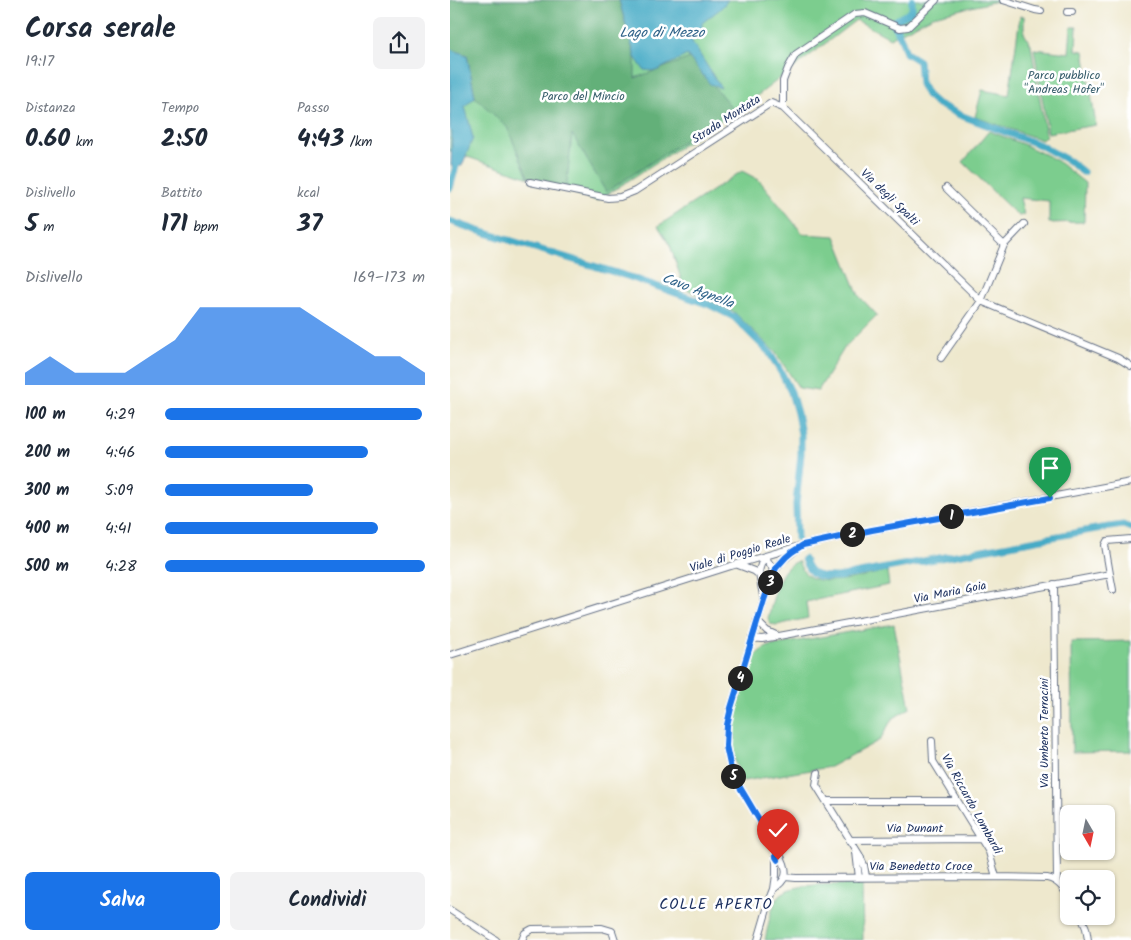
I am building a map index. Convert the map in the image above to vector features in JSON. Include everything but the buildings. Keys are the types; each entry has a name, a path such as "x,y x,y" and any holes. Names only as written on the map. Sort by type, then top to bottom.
{"street":[{"path":"783,108 783,81 796,54 855,14 865,13 900,28 908,27 936,0"},
{"path":"1003,0 1041,11"},
{"name":"Strada Montata","path":"530,182 608,198 620,197 635,191 771,103 783,108"},
{"name":"Via degli Spalti","path":"783,108 981,302 1118,358 1131,366"},
{"path":"946,188 1004,245"},
{"path":"941,358 981,302 1004,245 1024,224"},
{"name":"Viale di Poggio Reale","path":"450,655 803,545 872,530 1131,482"},
{"path":"1113,590 1105,545 1107,541 1131,539"},
{"path":"774,889 785,877 784,864 732,774 726,746 729,717 773,574 786,557 803,545"},
{"path":"764,600 759,575 760,563 764,557 770,564 773,574"},
{"path":"737,565 754,571 759,575"},
{"name":"Via Maria Goia","path":"752,638 762,639 779,636 1110,574"},
{"name":"Via Umberto Terracini","path":"1054,584 1057,881"},
{"path":"757,621 767,631 779,636"},
{"name":"Via Riccardo Lombardi","path":"932,741 933,761 989,852 996,877"},
{"path":"818,773 816,785 855,848 863,877"},
{"path":"827,801 957,801"},
{"name":"Via Dunant","path":"849,840 981,840"},
{"path":"758,940 774,889 776,848"},
{"path":"776,857 780,865 781,875 785,877"},
{"name":"Via Benedetto Croce","path":"785,877 996,877 1050,878 1057,881"},
{"path":"1057,881 1060,885"},
{"path":"450,910 496,940"},
{"path":"1085,925 1088,940"},
{"path":"522,940 525,933 532,928 602,928 612,932 615,940"}],"green space":[{"name":"Parco del Mincio","path":"450,0 1001,0 933,16 890,38 856,20 749,102 597,201 450,151"},
{"path":"450,0 619,0 635,57 635,78 690,58 733,109 606,192 572,134 566,191 528,177 507,127 475,97 467,55 450,49"},
{"path":"1020,16 1024,16 1024,33 1031,45 1046,136 1042,140 975,117 982,90 1009,95"},
{"name":"Parco pubblico \"Andreas Hofer\"","path":"1071,27 1077,27 1076,50 1084,51 1096,125 1048,133 1034,49 1069,53"},
{"path":"989,131 1056,160 1085,183 1084,222 1049,223 1049,201 1020,198 1024,215 1018,216 963,162"},
{"path":"742,171 759,180 803,234 835,236 859,296 877,315 845,347 818,391 799,388 775,352 733,311 684,288 670,245 658,226"},
{"path":"798,561 806,574 823,580 845,580 887,571 889,585 806,602 808,618 777,625 770,624 768,618 777,585 785,570 791,564"},
{"path":"894,624 910,708 892,719 880,740 830,767 743,781 736,765 732,748 733,727 751,661 757,654 770,646"},
{"path":"1131,641 1131,751 1072,752 1071,642"},
{"path":"818,885 862,885 863,940 765,940 776,900 786,891"}],"water":[{"name":"Lago di Mezzo","path":"619,0 728,0 702,23 702,34 693,36 692,42 721,88 710,84 687,55 656,71 644,70 635,57"},
{"path":"450,49 467,55 475,97 465,106 473,138 462,166 451,166"}],"waterway":[{"path":"912,0 912,11 893,22 906,53 919,61 921,84 927,95 936,103 960,115 1040,145 1069,161 1083,172"},
{"name":"Cavo Agnella","path":"450,188 456,166"},
{"name":"Cavo Agnella","path":"450,221 630,277 710,305 734,317 769,352 791,392 797,413 801,434 796,504 797,538"},
{"name":"Cavo Agnella","path":"804,559 809,570 813,573 821,576 838,577 1096,529 1123,525 1131,528"}],"district":[{"name":"COLLE APERTO","path":"716,904"}],"route":[{"path":"778,860 776,848 732,774 726,746 727,725 731,708 764,600 776,568 786,557 803,545 872,530 1050,498"}]}
